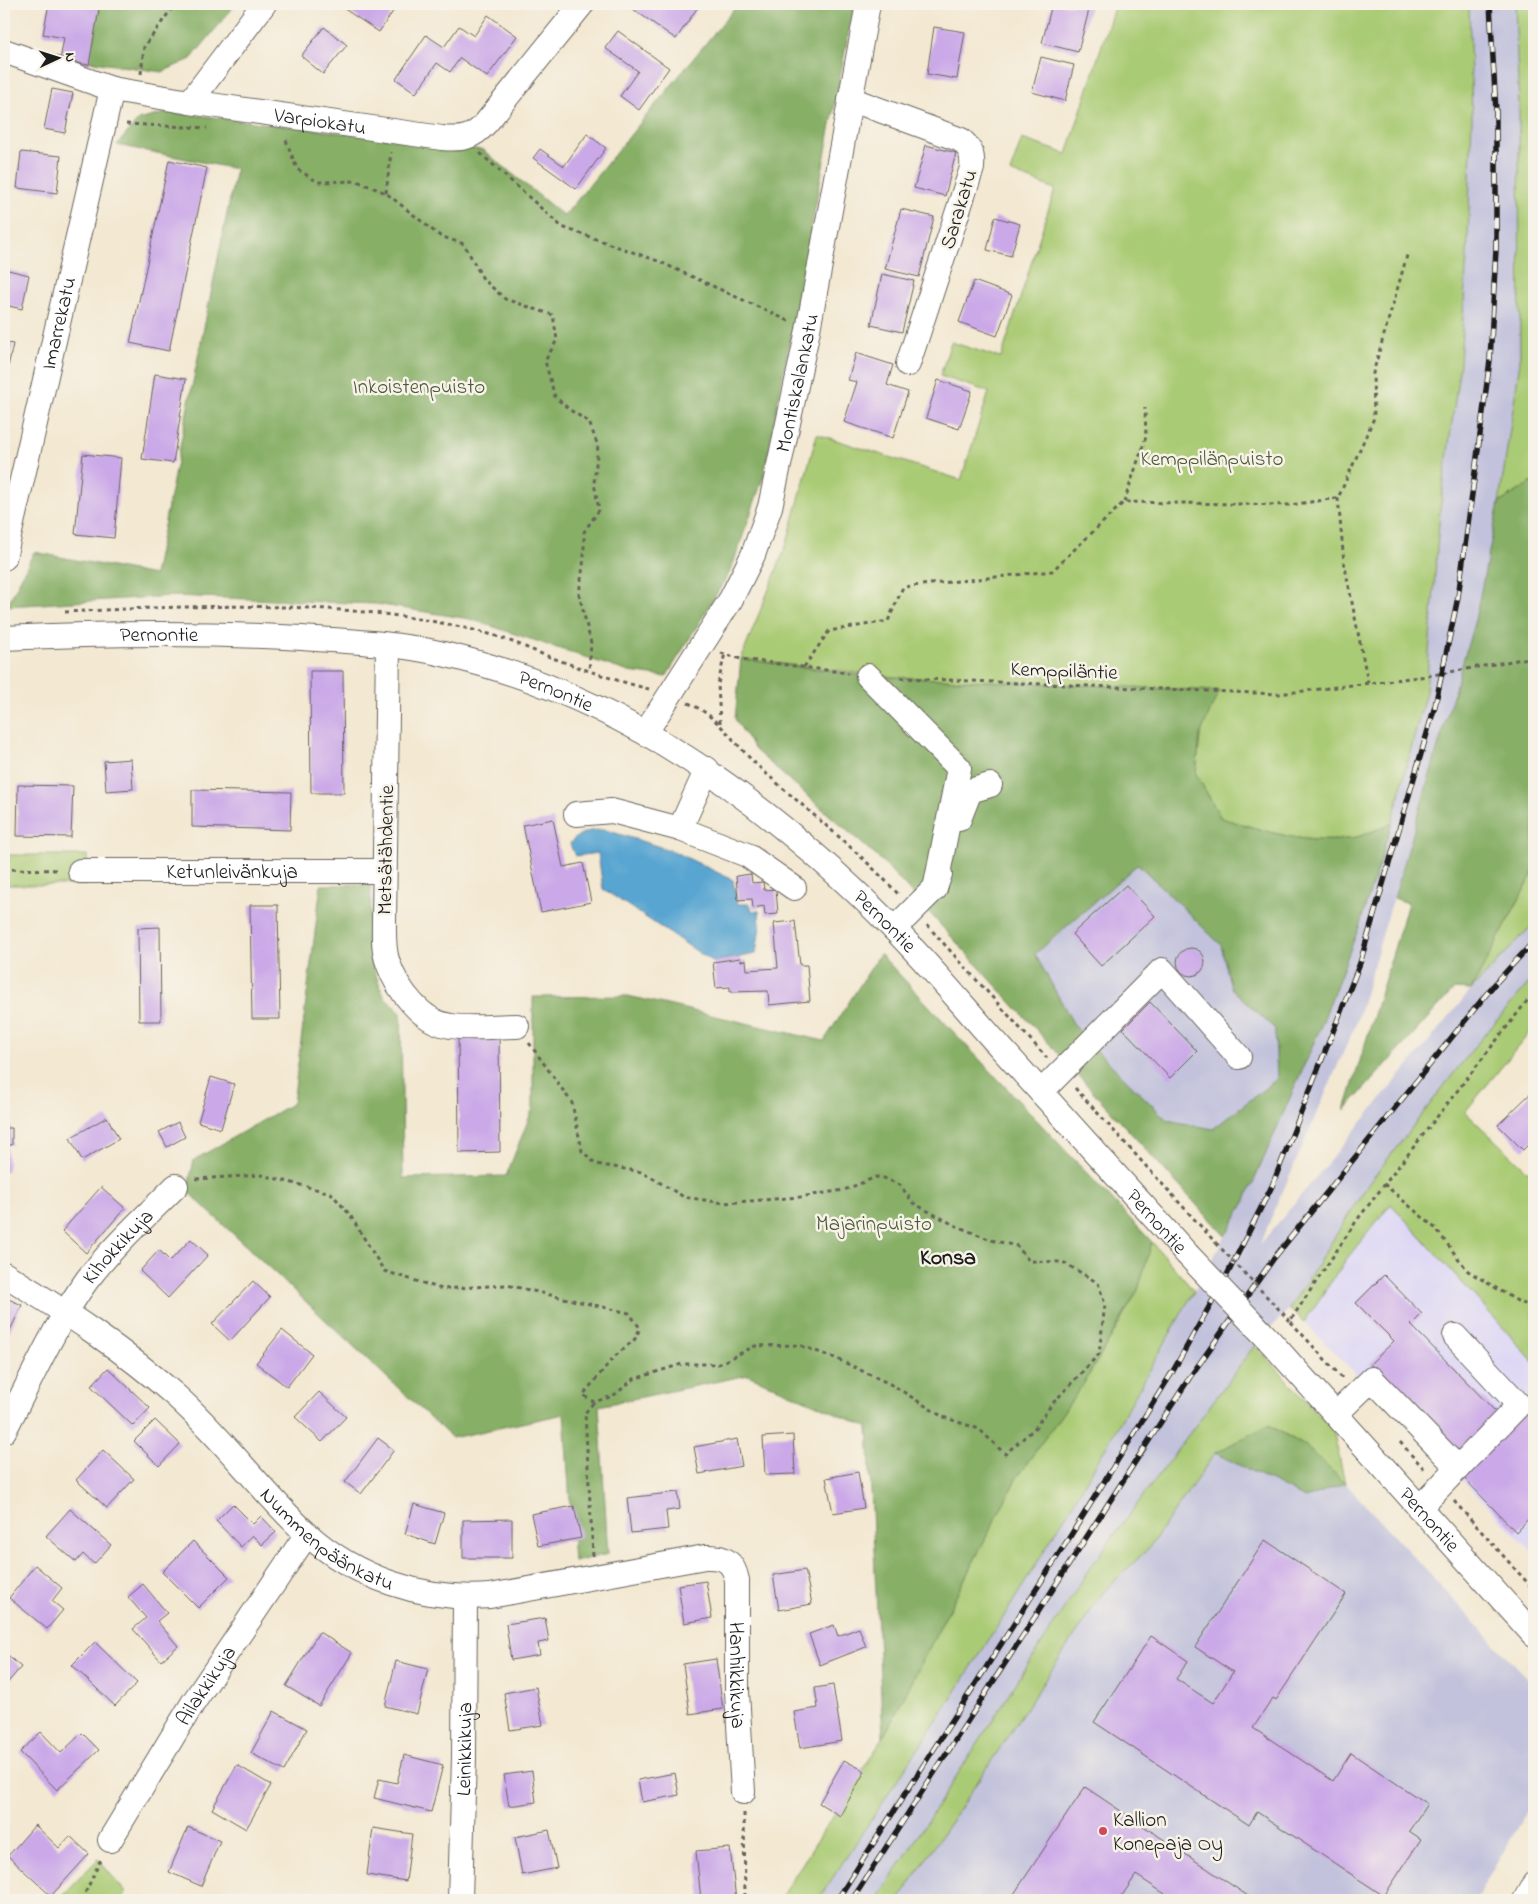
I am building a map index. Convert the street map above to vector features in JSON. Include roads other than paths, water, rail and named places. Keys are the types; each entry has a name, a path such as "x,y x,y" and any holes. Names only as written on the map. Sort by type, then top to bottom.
{"street":[{"path":"190,102 264,4"},
{"name":"Varpiokatu","path":"4,51 112,89 442,138 464,139 477,133 486,123 582,4"},
{"name":"Montiskalankatu","path":"646,732 731,599 744,573 770,507 808,330 868,4"},
{"name":"Imarrekatu","path":"4,558 112,89"},
{"name":"Sarakatu","path":"850,99 961,140 969,148 973,157 972,168 908,364"},
{"name":"Pernontie","path":"4,638 129,632 208,634 388,645 440,653 507,670 558,689 646,732 707,769 789,830 894,929 1187,1254 1270,1340 1419,1508 1530,1620"},
{"name":"Metsätähdentie","path":"388,645 384,871 384,942 388,963 398,984 412,1003 434,1022 450,1026 517,1026"},
{"path":"868,676 959,768 935,889"},
{"path":"680,829 707,769"},
{"path":"894,929 935,889 970,790 990,785"},
{"path":"576,814 612,812 680,829 747,854 794,888"},
{"name":"Ketunleivänkuja","path":"80,871 384,871"},
{"path":"1041,1092 1162,970 1239,1057"},
{"name":"Kihokkikuja","path":"4,1430 67,1313 87,1281 102,1262 176,1186"},
{"name":"Nummenpäänkatu","path":"4,1274 67,1313 128,1356 176,1396 216,1435 258,1484 307,1534 343,1560 385,1582 427,1594 465,1598 490,1596 705,1557 717,1556 728,1560"},
{"path":"1419,1508 1519,1405 1455,1336"},
{"path":"1336,1414 1372,1379 1458,1468"},
{"name":"Ailakkikuja","path":"110,1840 193,1703 307,1534"},
{"name":"Hanhikkikuja","path":"728,1560 734,1569 737,1580 737,1692 743,1792"},
{"name":"Leinikkikuja","path":"460,1900 464,1757 465,1598"},
{"path":"1526,1900 1534,1884"}],"water":[{"path":"606,830 673,851 733,880 737,904 750,904 752,911 759,911 760,926 756,954 713,962 603,889 598,853 575,856 570,844 578,836 586,832"}],"railway":[{"path":"837,1900 1071,1535 1173,1371 1227,1275 1272,1186 1360,963 1435,706 1458,597 1471,502 1490,360 1496,249 1496,112 1490,4"},
{"path":"852,1900 1190,1377 1274,1258 1493,986 1534,941"}],"place":[{"name":"Kallion Konepaja Oy","path":"1103,1831"}],"district":[{"name":"Konsa","path":"948,1256"}],"park label":[{"name":"Inkoistenpuisto","path":"419,386"},
{"name":"Kemppilänpuisto","path":"1212,458"},
{"name":"Majarinpuisto","path":"874,1223"}]}
